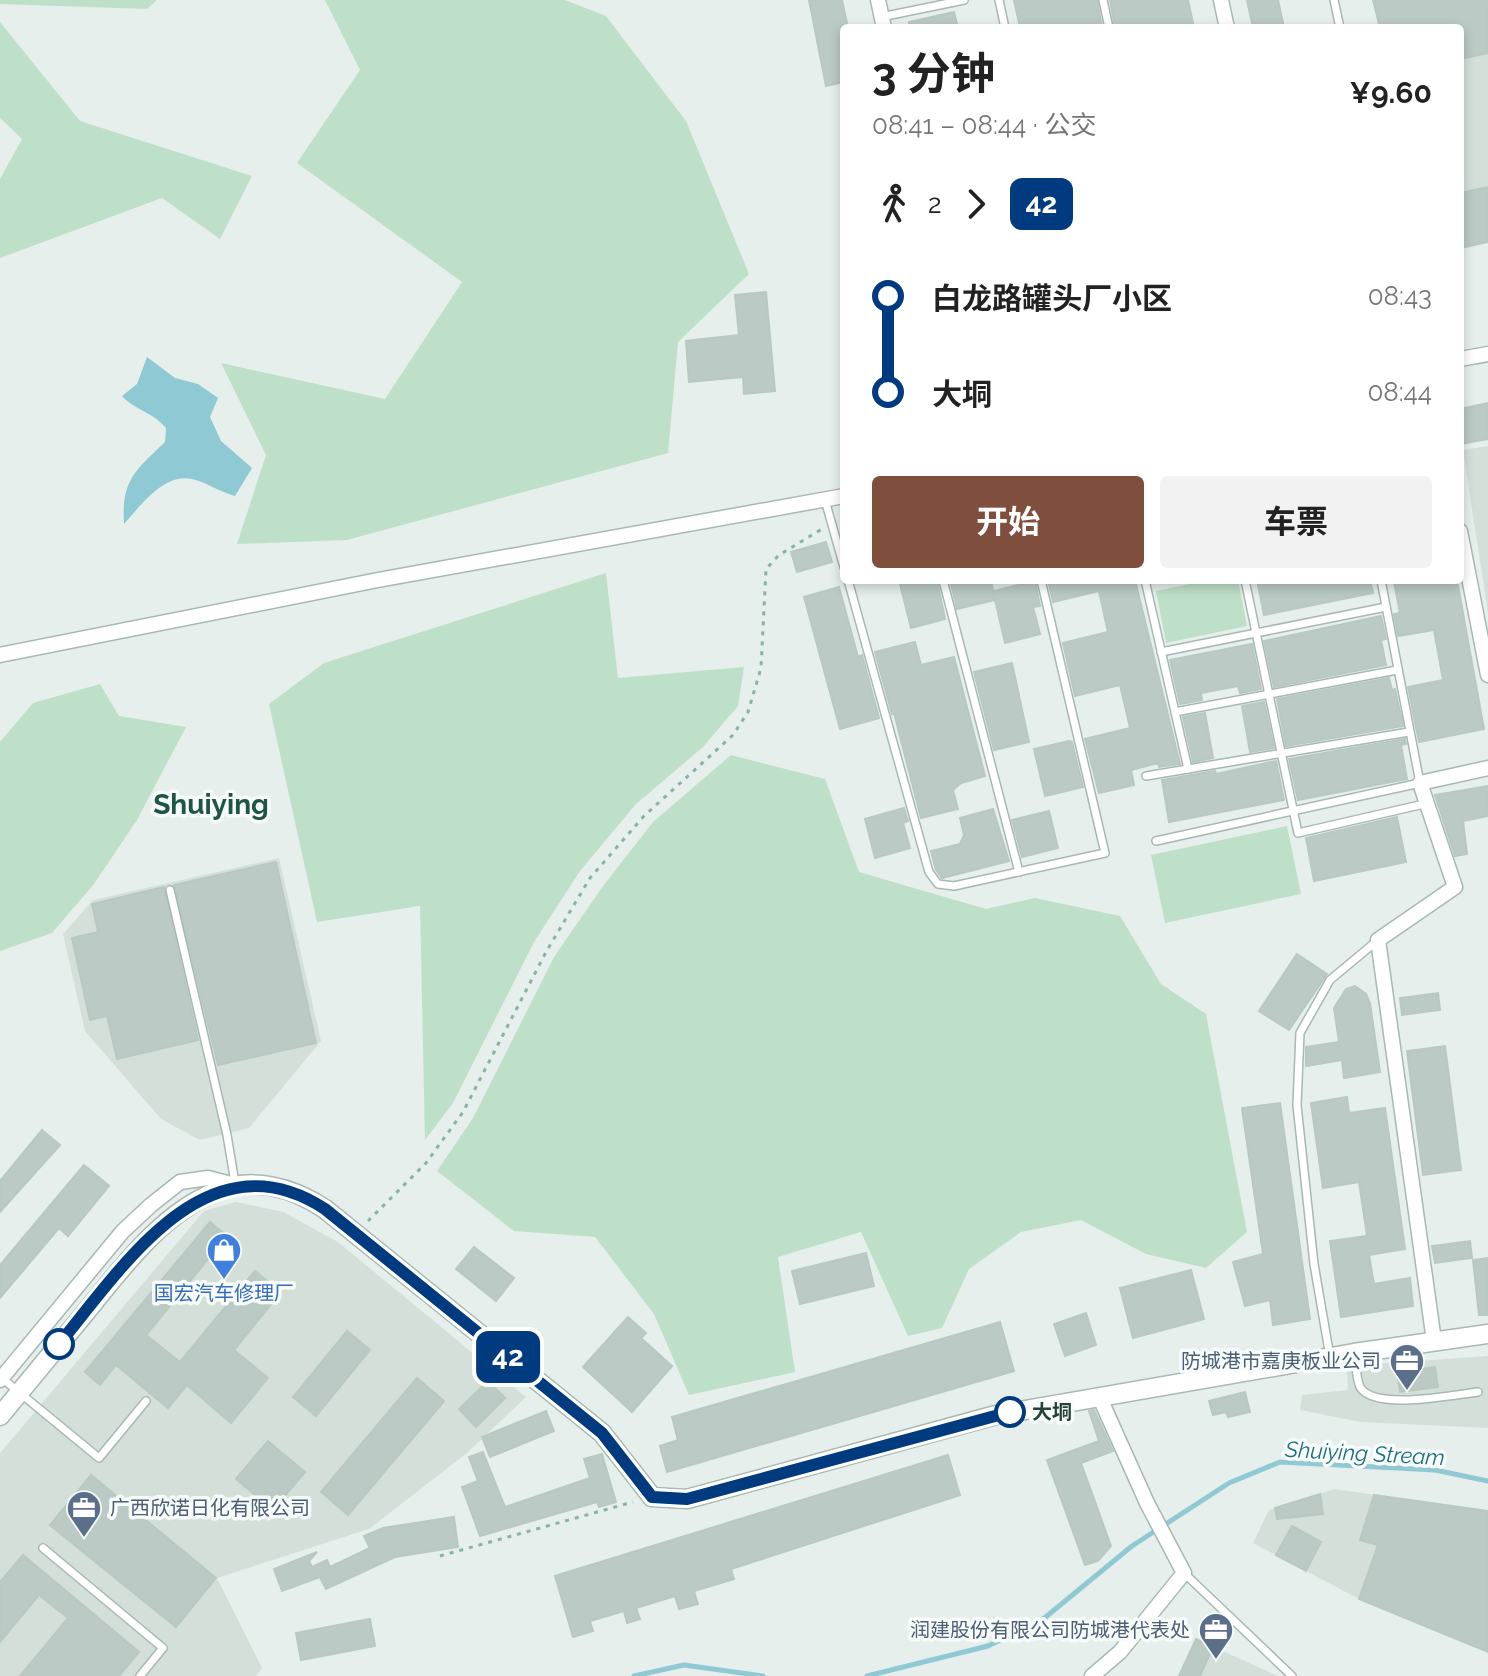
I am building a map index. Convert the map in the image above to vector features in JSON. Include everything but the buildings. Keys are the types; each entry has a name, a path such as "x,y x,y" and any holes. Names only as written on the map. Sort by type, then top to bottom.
{"street":[{"path":"878,0 882,22"},
{"path":"1221,0 1226,24"},
{"path":"1464,358 1488,354"},
{"path":"0,655 378,580 840,497"},
{"path":"1464,552 1488,675"},
{"path":"1434,1341 1378,940 1455,887 1424,804 1420,783 1488,768"},
{"path":"1,1378 123,1231 180,1182 208,1178 235,1185 265,1185 297,1193 325,1209 602,1433 652,1497 687,1499 996,1415 1354,1353 1488,1334"},
{"path":"0,1416 143,1245 191,1205 235,1185"},
{"path":"1092,1676 1120,1652 1184,1573 1147,1503 1099,1396"}],"lane":[{"path":"882,22 964,0"},
{"path":"999,0 1004,24"},
{"path":"1103,0 1108,24"},
{"path":"1334,0 1339,24"},
{"path":"825,499 840,553"},
{"path":"849,584 929,872 938,884 954,886 1105,853 1042,584"},
{"path":"944,584 1019,872"},
{"path":"1147,584 1188,769"},
{"path":"1246,584 1298,833 1424,804"},
{"path":"1156,841 1420,783 1382,584"},
{"path":"1161,652 1386,607"},
{"path":"1175,712 1397,670"},
{"path":"1146,776 1409,732"},
{"path":"170,890 227,1135 235,1185"},
{"path":"1330,1357 1314,1264 1297,1105 1300,1033 1330,980 1378,940"},
{"path":"1354,1353 1359,1385 1367,1395 1390,1401 1478,1392"},
{"path":"1,1378 99,1458 146,1401"},
{"path":"43,1548 163,1648 140,1676"},
{"path":"1184,1573 1292,1676"}],"path":[{"path":"355,1234 426,1163 463,1112 546,952 590,878 644,816 733,735 748,712 761,668 766,569 779,555 803,543 831,522"},
{"path":"440,1556 652,1497"}],"shaded area":[{"path":"1373,0 1488,0 1488,242 1464,247 1464,24 1379,24"},
{"path":"1488,446 1488,613 1464,457 1464,450"},
{"path":"279,858 321,1041 249,1128 200,1140 161,1119 85,1031 63,934 93,900"},
{"path":"236,1202 283,1212 338,1242 526,1397 467,1453 369,1529 217,1578 262,1668 256,1676 0,1676 0,1453 204,1211"},
{"name":"防城港市嘉庚板业公司","path":"1488,1356 1488,1428 1361,1422 1300,1410 1302,1395 1348,1390 1347,1366"},
{"path":"1334,1489 1488,1511 1488,1652 1359,1599 1253,1543 1269,1510"},
{"name":"润建股份有限公司防城港代表处","path":"1196,1639 1278,1676 1179,1676"}],"green space":[{"path":"0,0 157,0 147,9 0,4"},
{"path":"325,0 565,0 606,16 686,121 749,274 678,342 668,453 347,540 237,544 266,455 221,363 385,399 462,282 297,163 360,70"},
{"path":"0,22 80,121 252,176 220,239 162,198 0,258 0,179 22,139 0,118"},
{"path":"606,573 618,678 744,667 738,706 703,747 636,804 580,871 534,942 453,1103 425,1140 420,906 317,922 269,704 324,663"},
{"path":"1190,584 1239,584 1247,626 1166,643 1156,591"},
{"path":"100,684 119,716 186,727 137,820 94,884 52,933 0,951 0,742 33,703"},
{"path":"731,755 825,779 859,872 986,909 1035,898 1120,916 1161,984 1206,1014 1247,1232 1206,1268 1146,1254 1081,1220 1021,1232 969,1269 942,1328 908,1336 861,1232 778,1257 795,1372 689,1395 654,1314 595,1237 514,1231 437,1171 473,1118 554,957 603,886 653,822"},
{"path":"1287,826 1301,894 1165,923 1151,855"}],"water":[{"path":"147,357 175,378 198,384 218,398 210,417 221,441 252,468 235,496 192,479 172,481 154,492 124,524 125,497 132,477 165,442 166,428 122,396 137,384"}],"waterway":[{"name":"Shuiying Stream","path":"867,1676 988,1646 1042,1620 1132,1546 1229,1483 1280,1462 1435,1470 1488,1481"},
{"name":"Shuiying Stream","path":"634,1676 684,1665 763,1676"}],"bus line":[{"name":"42","path":"59,1344 120,1270 168,1222 214,1192 235,1185 265,1185 297,1193 325,1209 602,1433 652,1497 687,1499 1010,1412"}],"place":[{"name":"国宏汽车修理厂","path":"224,1281"},
{"name":"防城港市嘉庚板业公司","path":"1407,1392"},
{"name":"大垌","path":"1010,1412"},
{"name":"广西欣诺日化有限公司","path":"84,1539"},
{"name":"润建股份有限公司防城港代表处","path":"1216,1661"}],"district":[{"name":"Shuiying","path":"211,804"}]}
